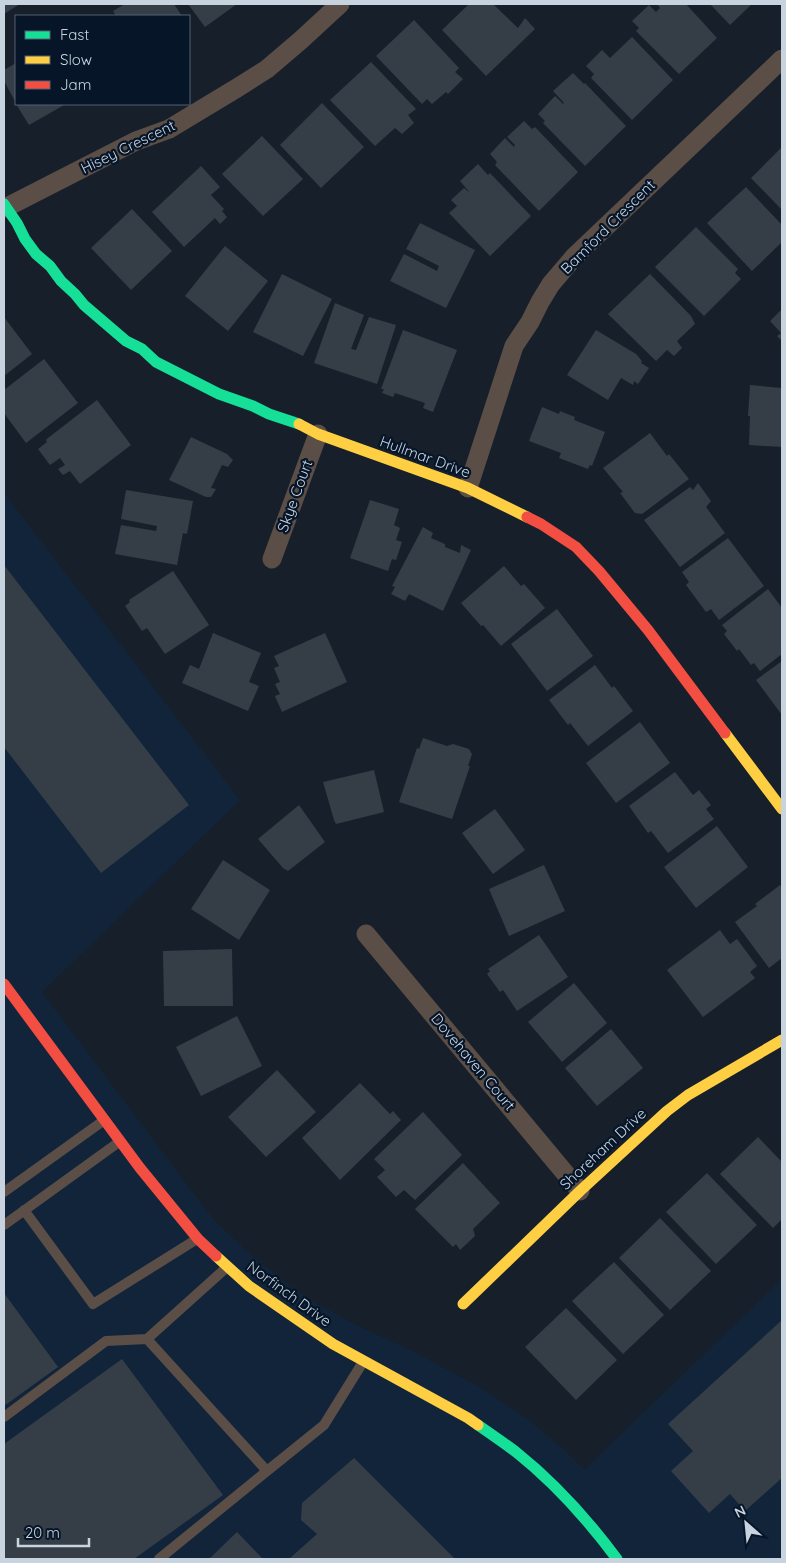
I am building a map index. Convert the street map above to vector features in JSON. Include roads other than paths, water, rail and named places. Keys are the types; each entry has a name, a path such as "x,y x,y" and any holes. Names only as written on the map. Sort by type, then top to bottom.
{"street":[{"name":"Hisey Crescent","path":"5,206 136,141 170,129 268,69 340,4"},
{"name":"Bamford Crescent","path":"468,488 514,346 551,284 574,257 782,59"},
{"name":"Hullmar Drive","path":"5,206 36,254 50,266 61,281 84,305 126,341 142,349 156,362 219,394 302,425 318,434 468,488 541,524 576,546 648,630 782,809"},
{"name":"Skye Court","path":"272,559 318,434"},
{"name":"Dovehaven Court","path":"366,934 580,1191"},
{"name":"Norfinch Drive","path":"4,984 140,1168 198,1239 248,1286 333,1344 468,1418 517,1453 552,1484 593,1527 617,1559"},
{"name":"Shoreham Drive","path":"463,1304 580,1191 667,1111 688,1094 782,1040"}],"lane":[{"path":"4,1192 104,1120"},
{"path":"4,1225 120,1142"},
{"path":"24,1210 92,1304 198,1239"},
{"path":"4,1416 106,1341 148,1340 228,1266"},
{"path":"148,1340 267,1471"},
{"path":"159,1559 324,1425 364,1361"}]}
